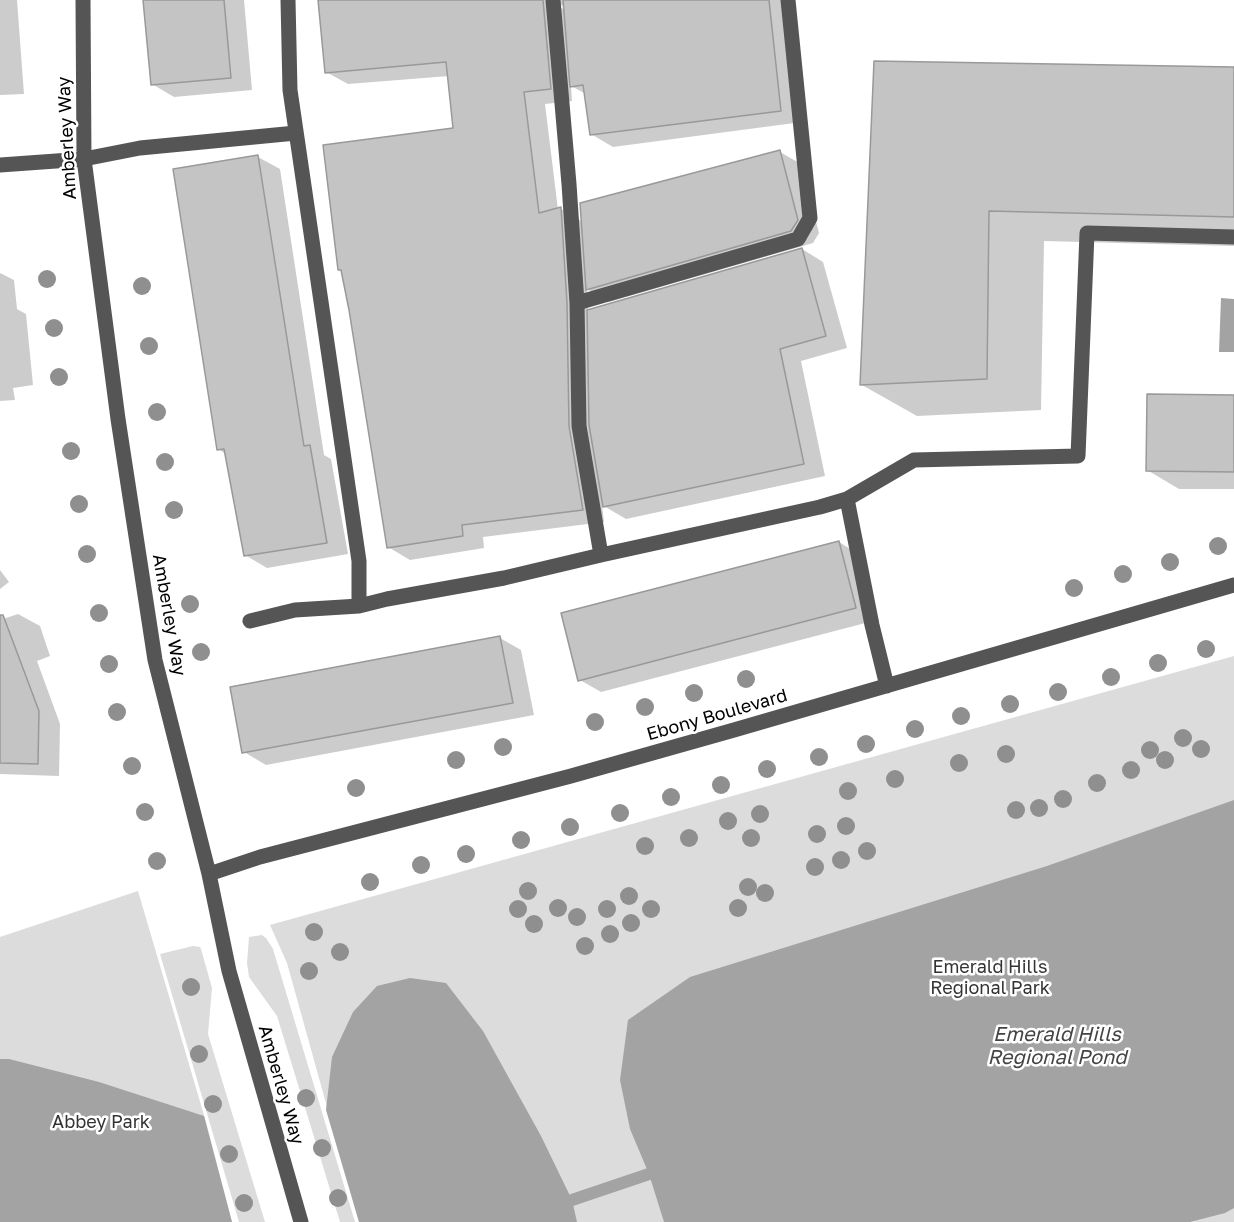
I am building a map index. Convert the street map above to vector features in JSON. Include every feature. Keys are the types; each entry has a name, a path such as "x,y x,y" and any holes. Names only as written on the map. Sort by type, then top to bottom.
{"street":[{"name":"Amberley Way","path":"83,0 84,159 118,419 155,660 209,874 229,971 301,1222"},
{"path":"288,0 290,90 359,561 359,606"},
{"path":"553,0 577,303 579,426 601,555"},
{"path":"577,303 798,239 810,218 788,0"},
{"path":"0,165 84,159 140,148 296,133"},
{"path":"250,621 295,610 359,606 387,598 504,578 847,499 914,460 1078,456 1087,232 1234,237"},
{"path":"847,499 872,625 887,686"},
{"name":"Ebony Boulevard","path":"209,874 260,857 571,776 1234,585"}],"green space":[{"name":"Emerald Hills Regional Park","path":"1234,656 1234,1222 359,1222 287,963 270,925"},
{"name":"Abbey Park","path":"138,891 206,1122 232,1222 0,1222 0,937"},
{"path":"262,935 273,949 355,1222 340,1222 277,1016 249,977 247,963 249,937"},
{"path":"193,946 201,949 212,988 208,1034 265,1222 239,1222 160,954"}],"water":[{"path":"1221,298 1234,299 1234,352 1219,352"},
{"name":"Emerald Hills Regional Pond","path":"1234,800 1234,1208 1225,1213 1190,1222 664,1222 649,1174 630,1129 620,1080 628,1020 690,977 1047,866"},
{"path":"410,978 446,983 483,1031 541,1136 572,1200 577,1222 359,1222 326,1110 332,1057 353,1012 377,986"},
{"path":"0,1059 9,1059 99,1082 204,1116 232,1222 0,1222"}],"building":[{"path":"143,0 224,0 231,78 151,85"},
{"path":"318,0 543,0 551,89 524,92 539,213 561,207 567,303 569,426 583,510 462,525 463,536 387,548 349,310 341,270 338,270 323,145 453,128 446,62 325,73"},
{"path":"563,0 769,0 781,111 590,135 583,85 570,87"},
{"path":"874,61 1234,67 1234,217 989,211 987,379 860,385"},
{"path":"780,150 798,220 791,231 586,290 580,203"},
{"path":"258,155 304,446 310,445 327,543 244,556 224,449 217,450 173,169"},
{"path":"802,248 826,336 780,349 804,464 603,507 589,425 587,310"},
{"path":"1147,394 1234,395 1234,472 1146,471"},
{"path":"839,541 856,608 578,681 561,613"},
{"path":"0,615 3,615 39,711 38,764 0,763"},
{"path":"500,636 513,703 242,753 230,687"}],"waterway":[{"path":"572,1200 649,1174"}]}
